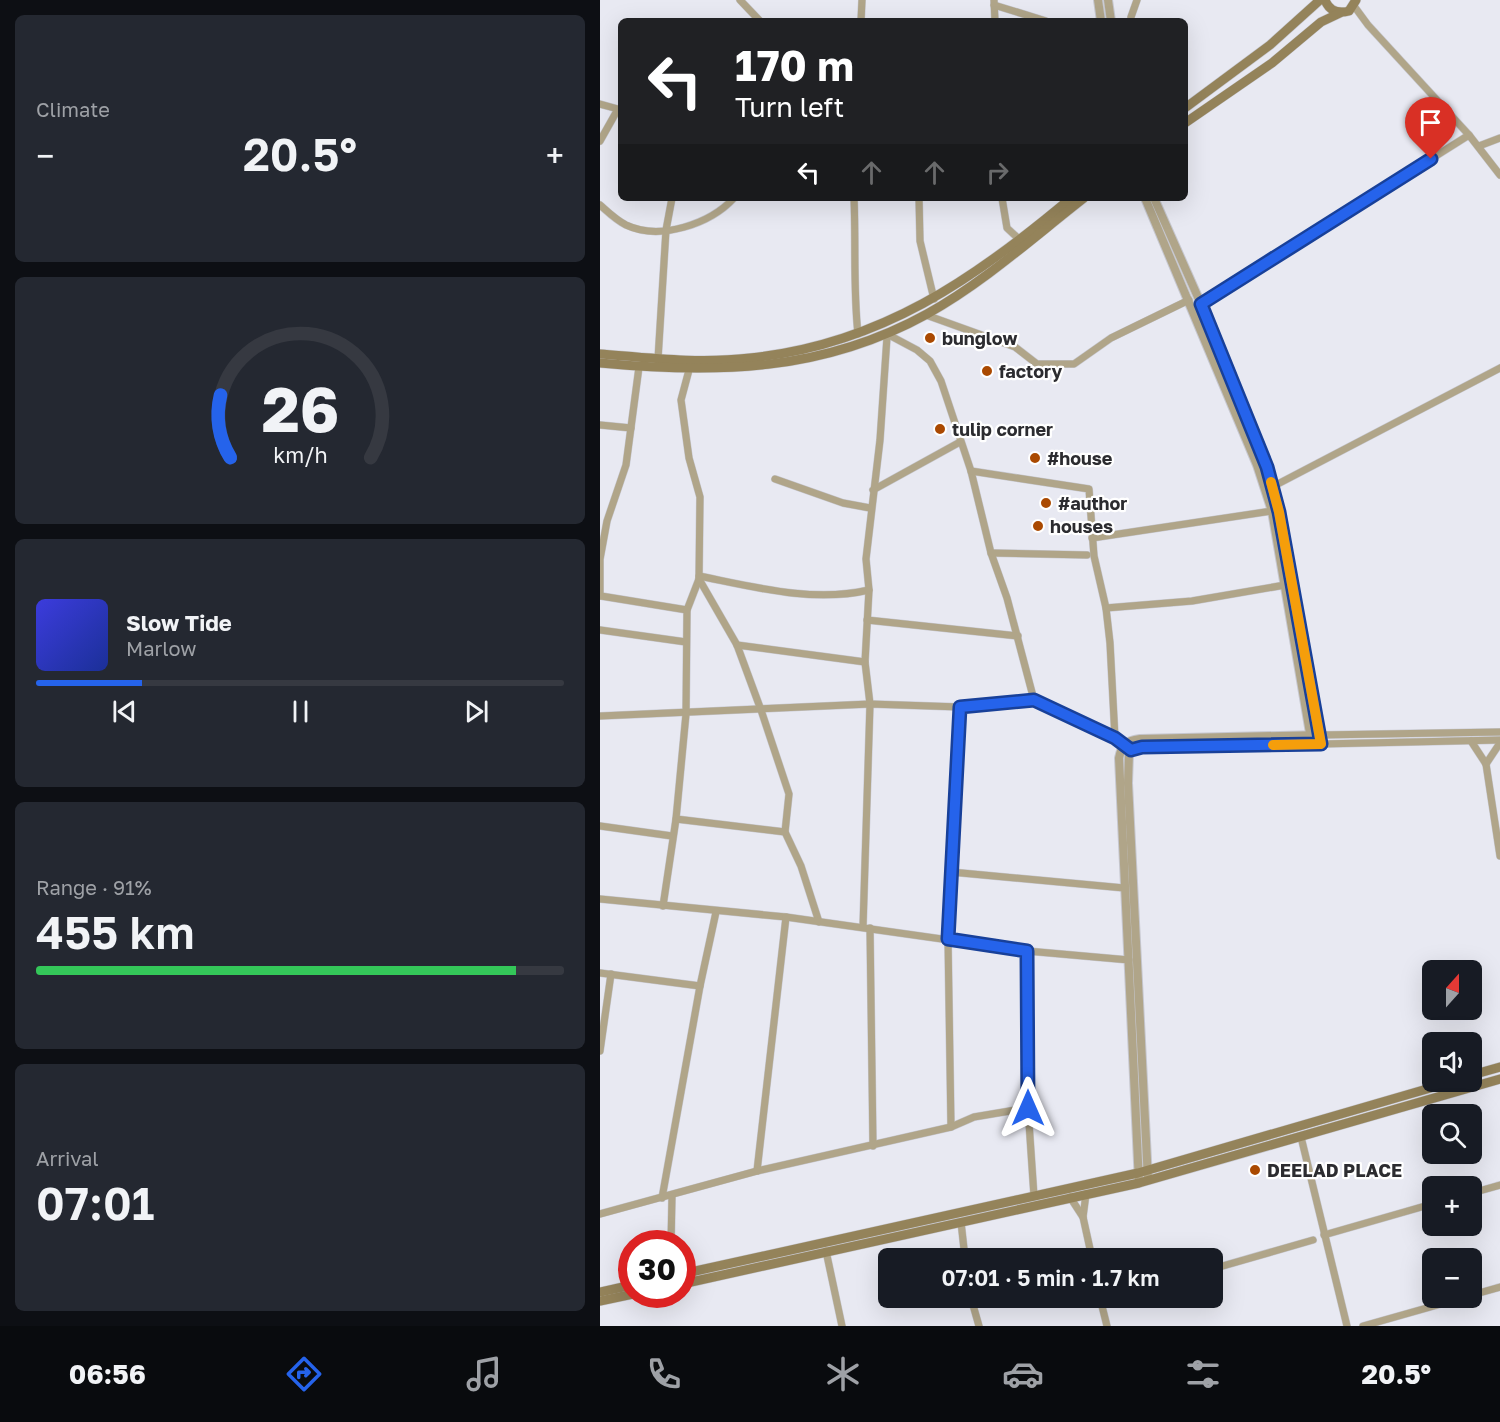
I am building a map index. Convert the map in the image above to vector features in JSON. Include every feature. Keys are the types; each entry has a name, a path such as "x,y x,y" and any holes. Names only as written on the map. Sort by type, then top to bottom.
{"main road":[{"path":"1188,106 1270,45 1320,0"},
{"path":"1325,0 1330,8 1350,7"},
{"path":"1188,121 1272,63 1321,22 1350,7"},
{"path":"600,354 658,359 748,358 807,349 858,334 934,298 1020,240 1067,201"},
{"path":"600,363 689,370 777,365 842,349 886,335 926,315 988,273 1080,201"},
{"path":"1482,1072 1500,1067"},
{"path":"696,1271 1034,1196 1143,1177 1301,1137 1500,1079"},
{"path":"696,1281 1086,1194 1422,1091"},
{"path":"600,1292 618,1288"},
{"path":"600,1301 618,1297"}],"street":[{"path":"740,0 757,18"},
{"path":"861,18 862,0"},
{"path":"1098,0 1101,18"},
{"path":"1108,0 1111,18"},
{"path":"1131,17 1137,0"},
{"path":"995,18 994,3 1037,18"},
{"path":"1350,7 1479,146 1500,175"},
{"path":"600,104 618,109 600,141"},
{"path":"1201,304 1469,135"},
{"path":"1479,146 1500,138"},
{"path":"658,359 666,230 671,201"},
{"path":"600,205 627,225 666,230 708,220 730,201"},
{"path":"854,201 857,254 854,301 858,334"},
{"path":"919,201 920,241 934,298"},
{"path":"1002,201 1007,228 1020,240"},
{"path":"1146,201 1257,465 1272,511 1316,740"},
{"path":"1155,201 1201,304 1267,467 1316,740"},
{"path":"926,315 1015,347 1036,364 1074,364 1111,338 1189,300"},
{"path":"873,1146 866,928 870,704 865,662 868,591 866,559 886,335 917,350 930,361 941,381 971,471 991,553 1018,636 1034,700"},
{"path":"639,367 626,465 603,521 600,559 601,596 687,610"},
{"path":"1272,487 1500,368"},
{"path":"663,906 676,819 686,714 687,610 699,577 700,496 689,458 681,400 689,370"},
{"path":"600,424 631,428"},
{"path":"873,490 960,442"},
{"path":"971,471 1087,488 1090,492 1092,538 1106,608 1115,738"},
{"path":"775,479 843,503 870,508"},
{"path":"1092,538 1272,511"},
{"path":"991,553 1087,555"},
{"path":"699,577 784,593 850,594 868,591"},
{"path":"699,577 736,645 762,710 789,794 785,832 801,866 819,922"},
{"path":"1106,608 1192,601 1285,585"},
{"path":"867,620 1018,636"},
{"path":"600,630 686,642"},
{"path":"736,645 865,662"},
{"path":"600,716 686,714 870,704 960,707 1034,700 1115,738 1127,747"},
{"path":"951,1126 948,939 960,707"},
{"path":"1316,740 1500,732"},
{"path":"1143,1177 1129,960 1132,938 1124,888 1119,758 1127,747 1140,739 1500,742"},
{"path":"1471,741 1486,764 1500,856"},
{"path":"1486,764 1500,742"},
{"path":"1127,747 1132,938 1143,1177"},
{"path":"676,819 785,832"},
{"path":"600,826 672,836"},
{"path":"951,872 1124,888"},
{"path":"600,899 786,917 1027,951 1129,960"},
{"path":"662,1198 700,986 716,912"},
{"path":"757,1171 786,917"},
{"path":"1027,951 1028,1108 1034,1196"},
{"path":"600,973 700,986"},
{"path":"600,1050 611,974"},
{"path":"600,1214 757,1171 873,1146 974,1118 1028,1108"},
{"path":"1301,1137 1347,1326"},
{"path":"1482,1190 1500,1185"},
{"path":"1086,1194 1083,1217 1090,1248"},
{"path":"671,1230 672,1196"},
{"path":"1070,1197 1083,1217"},
{"path":"1324,1235 1422,1207"},
{"path":"961,1222 964,1248"},
{"path":"1223,1266 1313,1240"},
{"path":"826,1251 842,1326"},
{"path":"1482,1292 1500,1287"},
{"path":"974,1308 980,1326"},
{"path":"1102,1308 1107,1326"},
{"path":"1363,1326 1427,1308"}],"slow traffic":[{"path":"1271,482 1279,512 1321,735 1321,744 1273,745"}],"place":[{"name":"bunglow","path":"930,338"},
{"name":"factory","path":"987,371"},
{"name":"tulip corner","path":"940,429"},
{"name":"#house","path":"1035,458"},
{"name":"#author","path":"1046,503"},
{"name":"houses","path":"1038,526"},
{"name":"DEELAD PLACE","path":"1255,1170"}],"route":[{"path":"1028,1108 1027,951 948,939 960,707 1034,700 1115,738 1131,750 1142,747 1321,744 1279,512 1267,467 1201,304 1431,159"}]}
